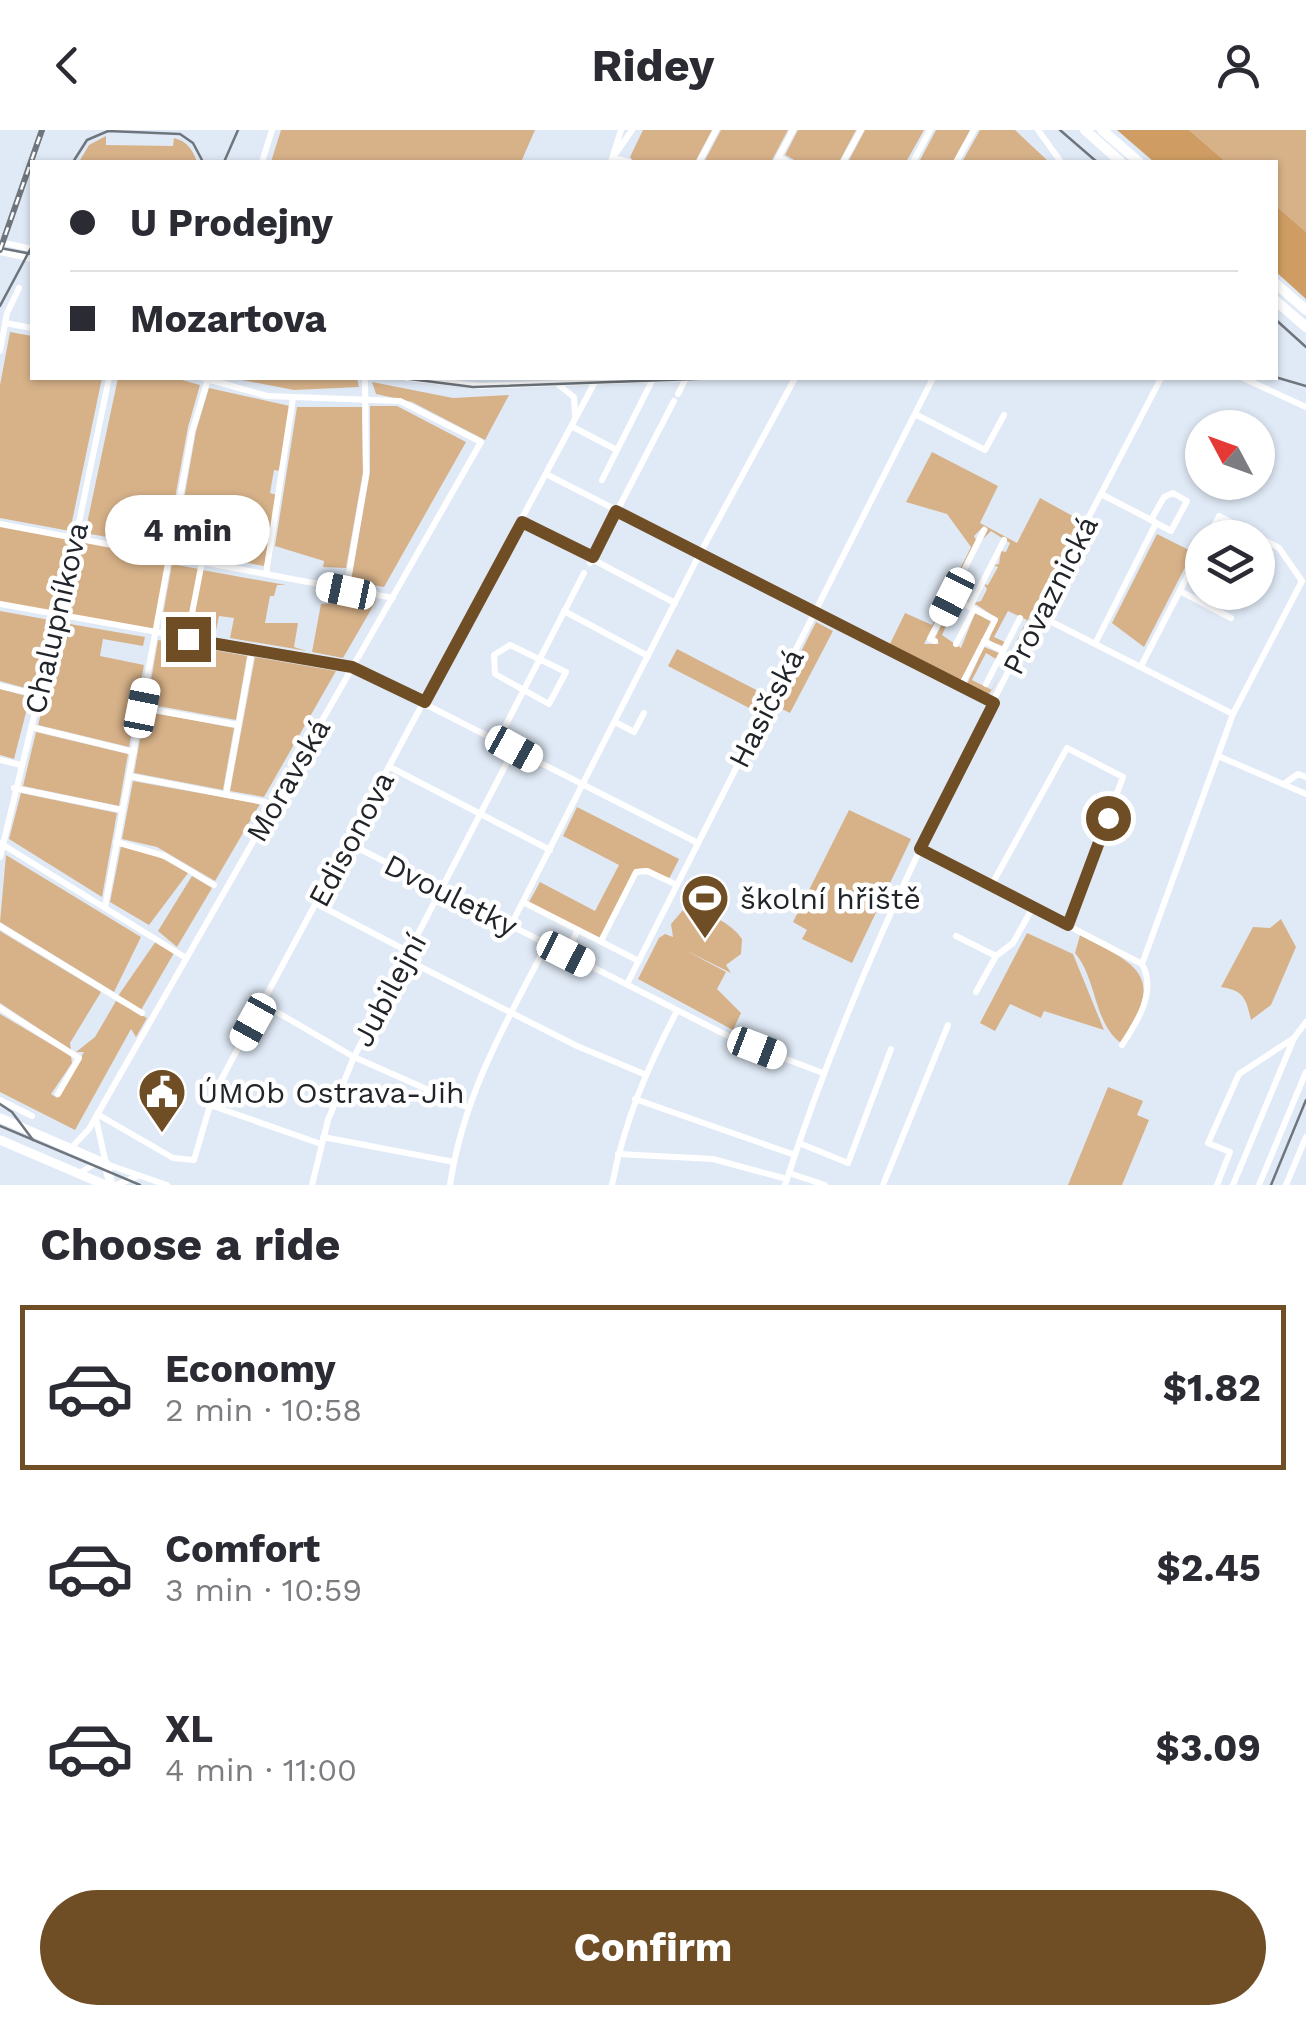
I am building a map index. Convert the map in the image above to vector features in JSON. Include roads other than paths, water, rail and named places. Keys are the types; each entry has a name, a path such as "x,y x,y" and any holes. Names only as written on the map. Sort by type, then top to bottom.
{"highway":[{"path":"1084,130 1119,160"},
{"path":"1102,130 1136,160"},
{"path":"1278,286 1306,310"},
{"path":"1278,303 1304,326"}],"main road":[{"path":"0,1118 103,1160 111,1185"},
{"path":"0,1140 111,1185"},
{"path":"76,1174 86,1185"}],"street":[{"path":"263,160 272,130"},
{"path":"612,160 622,130"},
{"path":"612,160 632,130"},
{"path":"700,160 716,130"},
{"path":"777,160 793,130"},
{"path":"844,160 861,130"},
{"path":"913,160 930,130"},
{"path":"957,160 974,130"},
{"path":"1038,130 1058,160"},
{"path":"0,242 30,249"},
{"path":"0,252 30,259"},
{"path":"0,351 5,323 19,288"},
{"path":"5,323 30,328"},
{"name":"Chalupníkova","path":"0,857 14,788 60,615 109,380"},
{"path":"105,907 205,380"},
{"path":"214,380 293,398 367,397"},
{"path":"346,591 366,475 365,380"},
{"path":"431,380 586,380"},
{"name":"Edisonova","path":"96,1116 173,1158 190,1162 210,1105 596,380"},
{"path":"602,480 652,380"},
{"path":"591,560 684,380"},
{"path":"511,925 699,555 794,380"},
{"name":"Hasičská","path":"627,984 932,380"},
{"name":"Provaznická","path":"787,1179 860,978 920,849 1159,380"},
{"path":"1247,380 1306,407"},
{"path":"555,383 574,397 573,427 617,450"},
{"name":"Moravská","path":"70,1149 82,1140 96,1116 481,442 400,401 367,397"},
{"path":"266,574 290,446 293,398"},
{"path":"915,414 985,450 1004,415"},
{"path":"548,475 994,703"},
{"path":"1094,644 1154,522 1164,497 1173,493 1188,501 1171,531 1154,522 1101,494"},
{"path":"522,522 675,602"},
{"path":"0,524 393,598"},
{"path":"935,641 930,638 984,530"},
{"name":"Provaznická","path":"956,644 1004,540"},
{"path":"1122,1046 1148,991 1142,964 1232,714 1302,580 1294,564 1275,546"},
{"path":"188,639 202,562"},
{"path":"498,740 584,573"},
{"path":"1141,666 1185,581"},
{"path":"1180,591 1232,618"},
{"path":"952,597 972,608"},
{"path":"0,604 352,667 698,843"},
{"name":"Provaznická","path":"961,686 995,620 972,608"},
{"path":"564,612 648,656"},
{"path":"1040,616 1232,714"},
{"path":"986,684 1020,618"},
{"path":"984,641 1004,651"},
{"path":"510,645 566,672 549,704 523,691 494,674 495,653 510,645"},
{"path":"226,794 252,650"},
{"path":"0,686 39,696"},
{"path":"142,708 238,724"},
{"path":"615,722 634,732 644,713"},
{"path":"31,727 134,752"},
{"path":"991,886 1067,748 1123,777 1068,925"},
{"name":"Jubilejní","path":"312,1185 322,1141 354,1057 514,749"},
{"path":"1218,756 1306,794"},
{"path":"0,760 21,765"},
{"path":"390,767 550,850"},
{"path":"1283,784 1298,774 1306,777"},
{"path":"129,776 274,804"},
{"path":"14,788 122,810"},
{"path":"116,842 165,856 214,885"},
{"path":"1,844 186,958"},
{"name":"Dvouletky","path":"350,844 676,1011 745,1044 823,1073"},
{"path":"920,849 1142,964"},
{"path":"601,942 636,872 647,871 677,885"},
{"path":"523,902 638,961"},
{"path":"317,904 511,1012 644,1074"},
{"path":"976,992 996,956 1013,943 1033,907"},
{"path":"0,926 142,1013"},
{"path":"566,954 578,930"},
{"path":"956,936 996,956"},
{"path":"450,1185 467,1107 547,944"},
{"path":"264,1004 354,1057 467,1107"},
{"path":"0,1008 79,1058 58,1094"},
{"path":"612,1185 634,1100 676,1011"},
{"path":"1233,1185 1294,1038 1306,1022"},
{"path":"883,1185 948,1025"},
{"path":"1217,1185 1230,1152 1208,1142 1238,1074 1294,1038"},
{"path":"799,1144 848,1163 891,1049"},
{"path":"1259,1185 1306,1072"},
{"path":"0,1100 32,1116"},
{"path":"634,1100 796,1154"},
{"path":"210,1105 322,1141 454,1162"},
{"path":"96,1116 103,1160"},
{"path":"1286,1185 1306,1137"},
{"path":"618,1154 713,1159 825,1185"},
{"path":"76,1174 103,1160"},
{"path":"103,1160 167,1185"},
{"path":"111,1185 143,1177"}],"tram line":[{"path":"225,160 238,130"},
{"path":"1060,130 1095,160"},
{"path":"74,160 87,140 108,131 180,134 193,143 202,160"},
{"path":"0,248 30,254"},
{"path":"0,306 30,250"},
{"path":"1278,322 1306,347"},
{"path":"1278,378 1306,386"},
{"path":"418,380 473,387 667,380"},
{"path":"1271,1185 1306,1100"},
{"path":"0,1104 12,1112 33,1140"},
{"path":"0,1126 140,1185"}],"railway":[{"path":"32,160 42,130"},
{"path":"0,250 30,164"}],"place":[{"name":"školní hřiště","path":"705,940"},
{"name":"ÚMOb Ostrava-Jih","path":"162,1134"}]}
